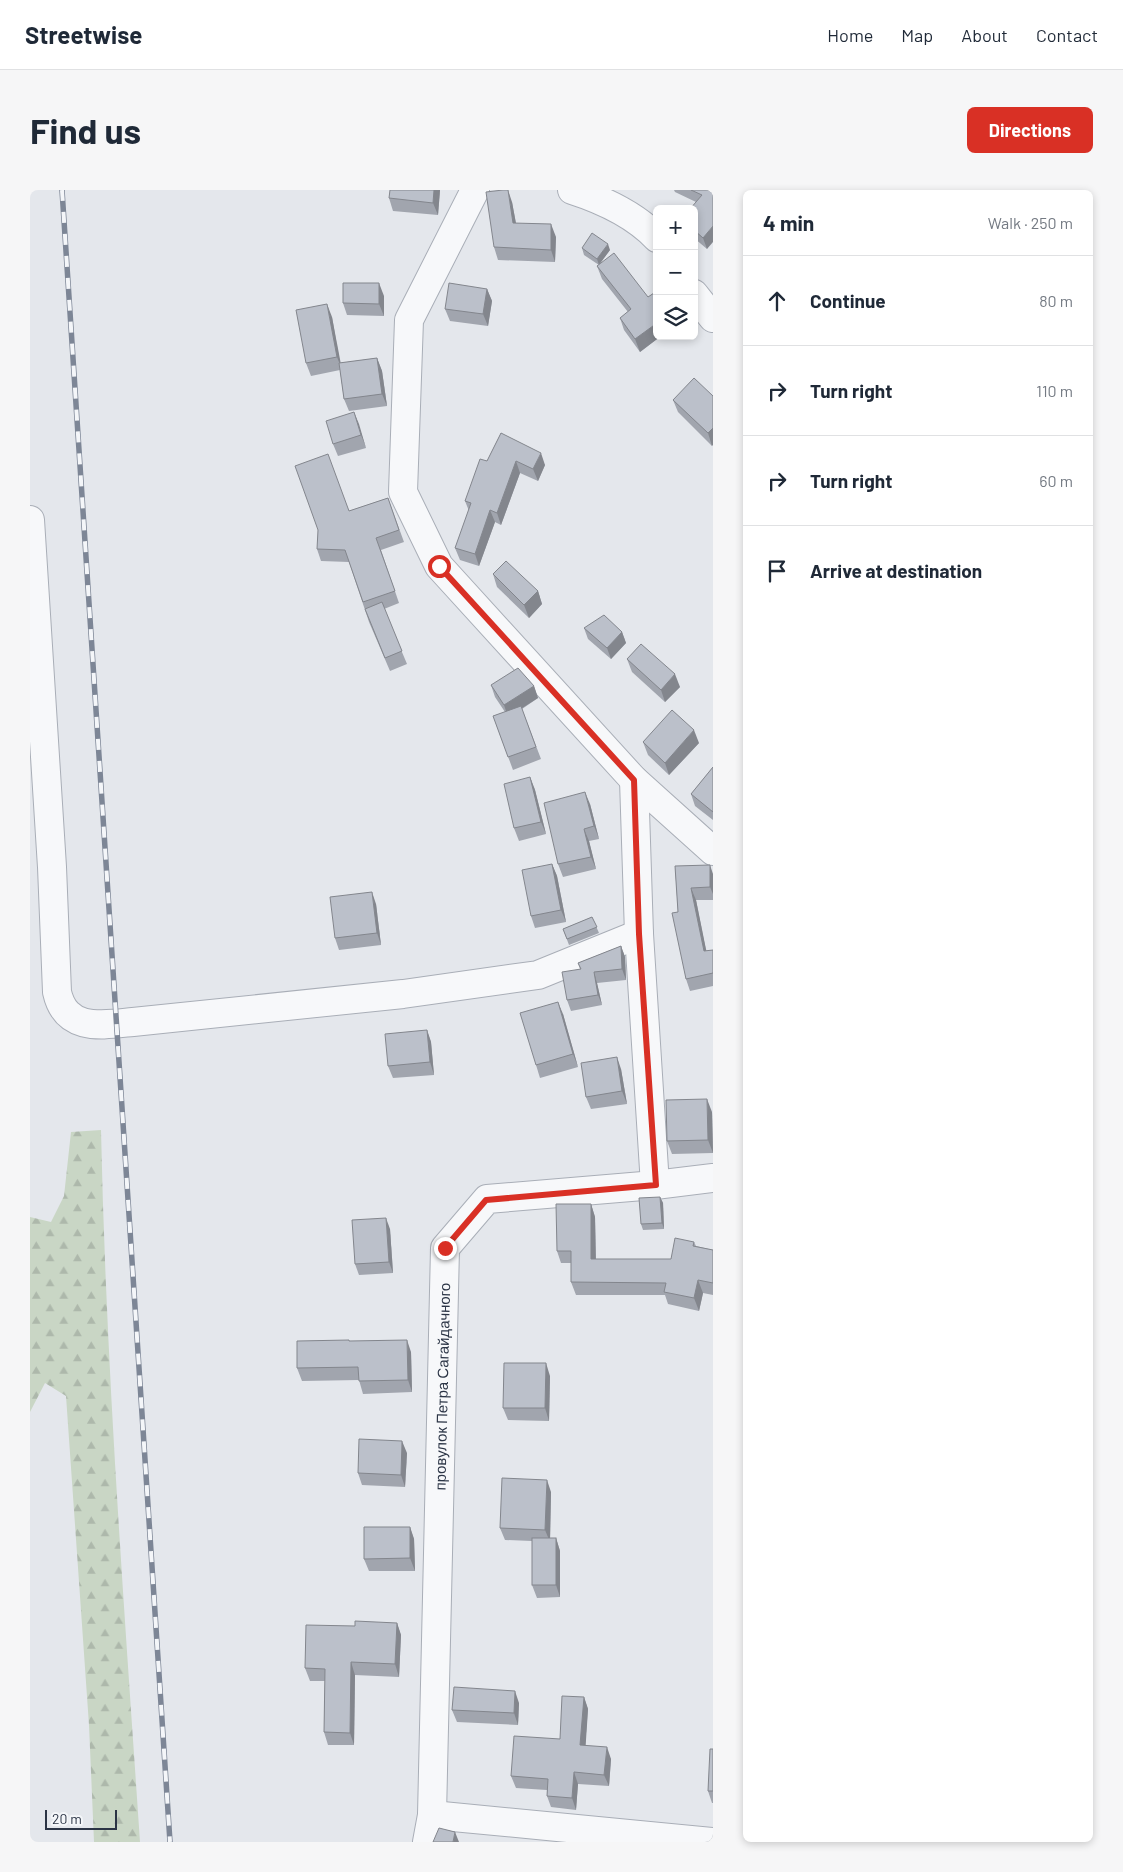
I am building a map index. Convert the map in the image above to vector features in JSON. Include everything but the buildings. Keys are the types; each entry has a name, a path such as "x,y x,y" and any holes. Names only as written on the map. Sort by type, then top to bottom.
{"street":[{"path":"476,190 410,320 403,492 439,566 634,780 713,851"},
{"path":"572,190 624,212 653,234"},
{"path":"695,295 713,318"},
{"path":"30,520 51,858 57,992 62,1006 77,1020 98,1025 133,1022 412,993 538,975 639,934"},
{"path":"634,780 639,934 656,1185"},
{"name":"провулок Петра Сагайдачного","path":"427,1842 432,1815 445,1248 486,1200 713,1178"},
{"path":"432,1815 713,1842"}],"green space":[{"path":"101,1130 111,1397 140,1842 94,1842 89,1725 66,1396 45,1383 30,1412 30,1217 51,1222 64,1196 71,1132"}],"railway":[{"path":"62,190 170,1842"}],"route":[{"path":"439,566 634,780 639,934 656,1185 486,1200 445,1248"}]}
